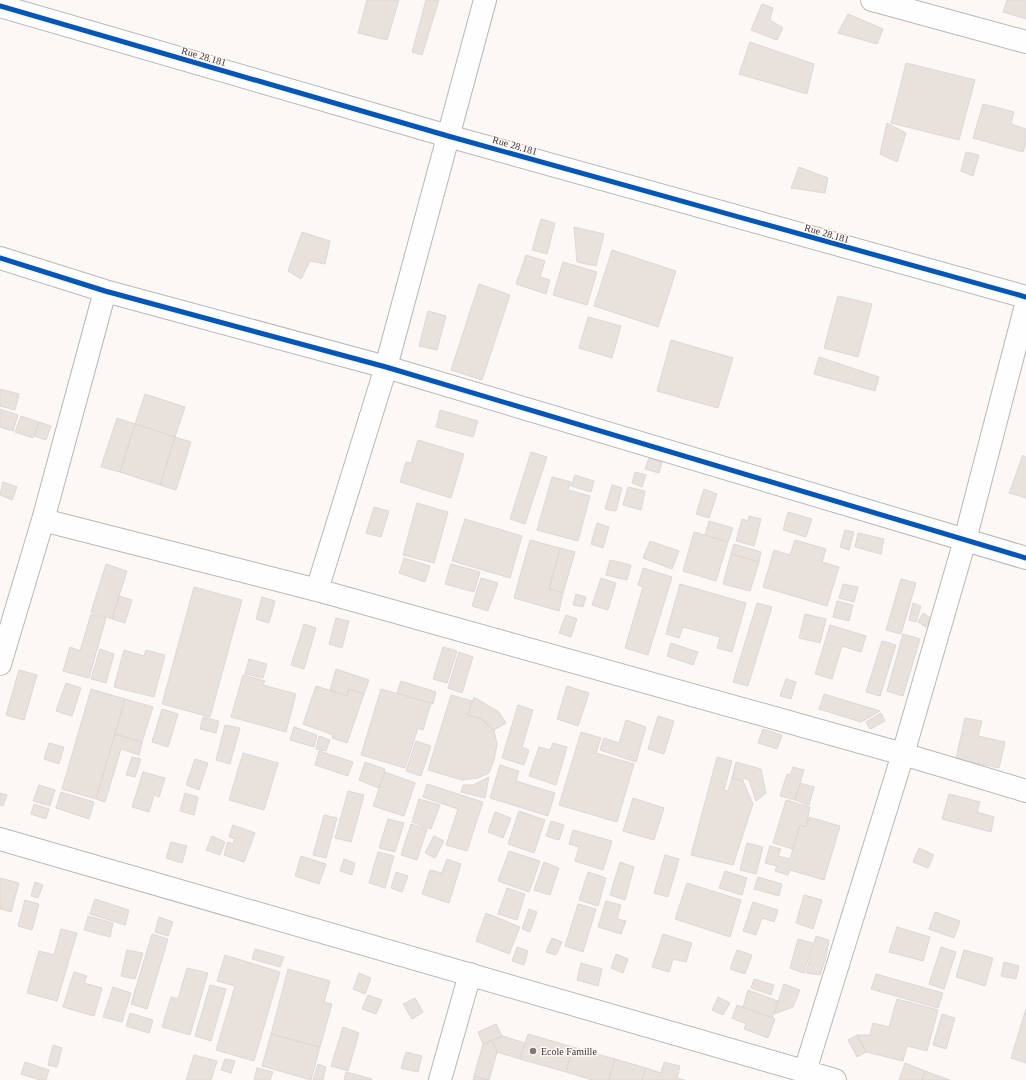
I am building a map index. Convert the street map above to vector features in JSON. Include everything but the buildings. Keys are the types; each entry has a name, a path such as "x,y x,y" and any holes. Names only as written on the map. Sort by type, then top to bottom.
{"street":[{"path":"317,590 386,367 485,0"},
{"path":"872,0 1026,42"},
{"name":"Rue 28.181","path":"0,6 448,136 1026,298"},
{"path":"0,258 105,291 386,367 1026,558"},
{"path":"0,664 43,520 105,291"},
{"path":"805,1071 903,754 965,540 1026,305"},
{"path":"43,520 317,590 903,754 1026,791"},
{"path":"0,839 835,1080"},
{"path":"440,1080 470,974"}],"cycle path":[{"path":"0,6 448,136 1026,297"},
{"path":"0,258 105,291 386,367 1026,558"}],"place":[{"name":"Ecole Famille","path":"533,1051"}]}
